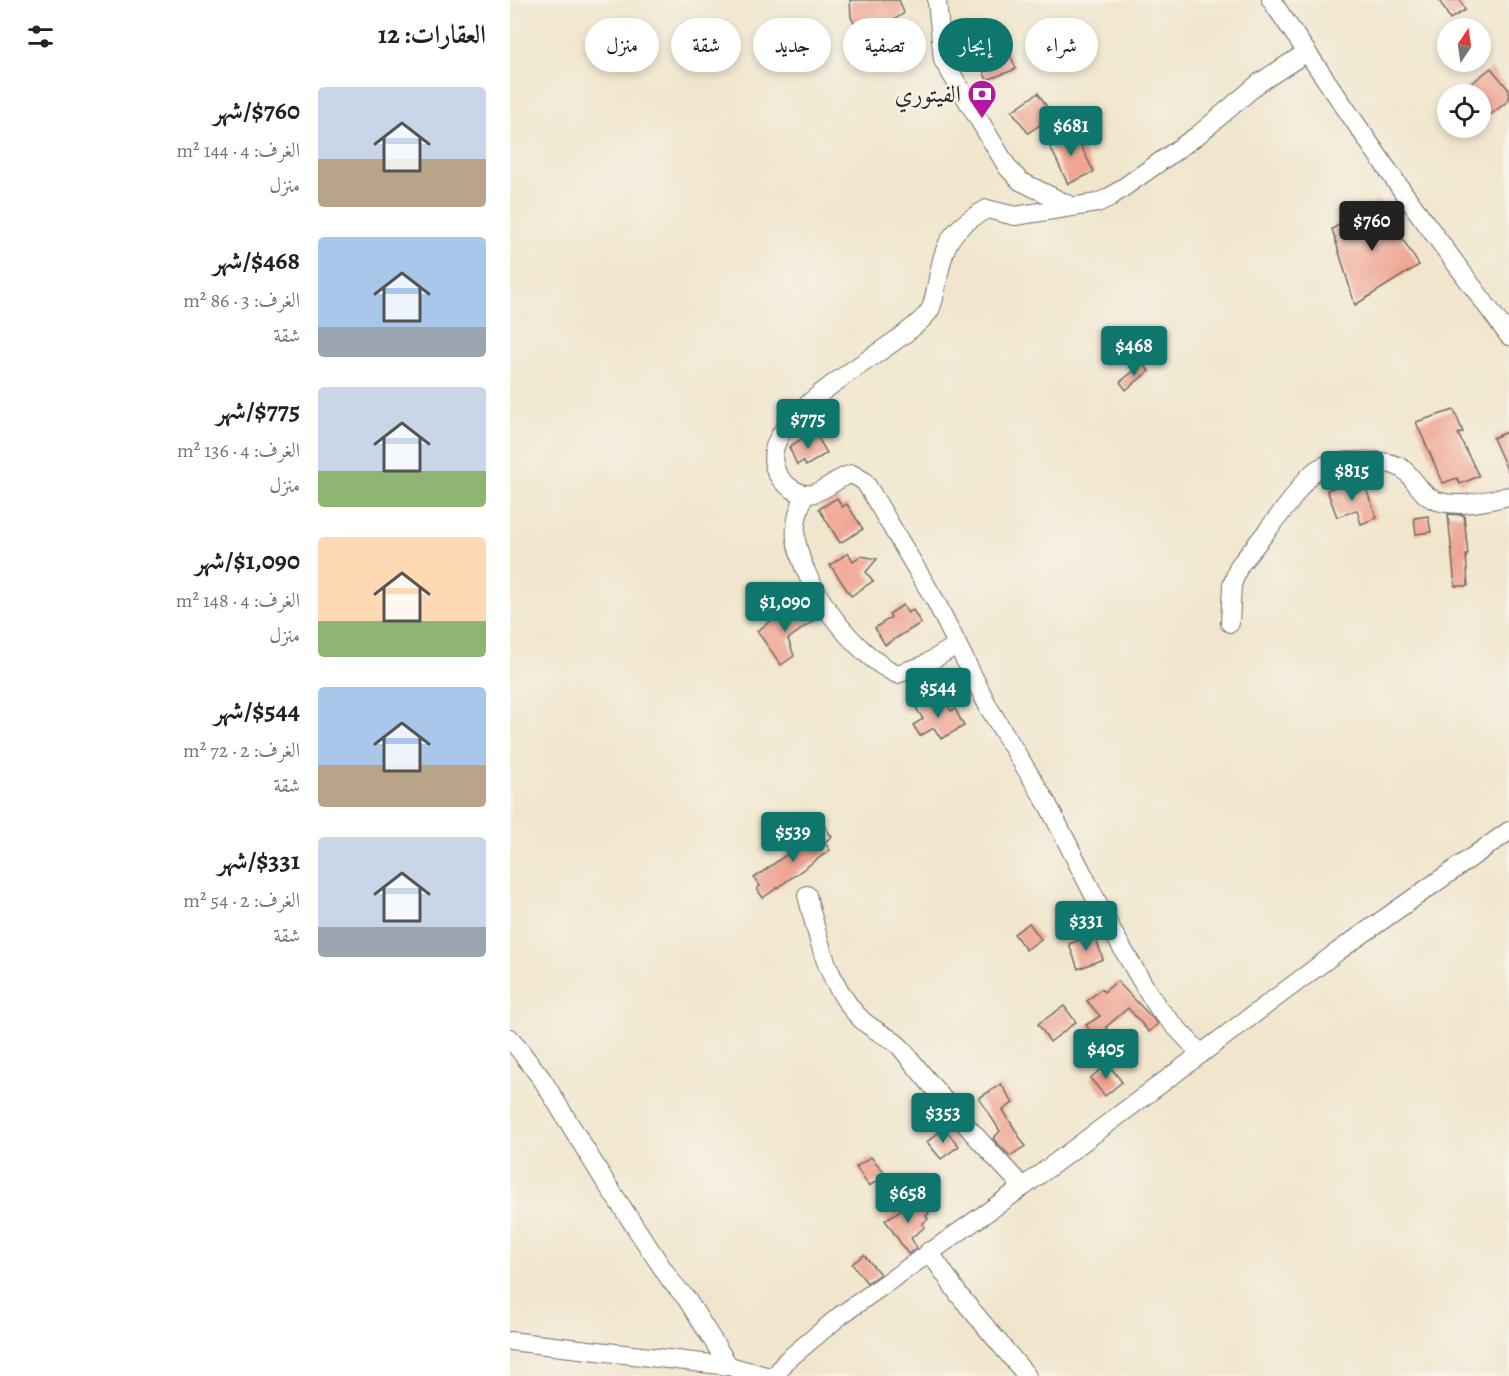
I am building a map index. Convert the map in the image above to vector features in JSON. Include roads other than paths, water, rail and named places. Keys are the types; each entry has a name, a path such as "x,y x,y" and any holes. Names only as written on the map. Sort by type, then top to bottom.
{"street":[{"path":"1271,0 1336,98 1509,336"},
{"path":"937,1 943,60 1008,168 1020,181 1030,187 1073,207"},
{"path":"1201,1054 1159,1009 1112,931 1048,805 989,708 936,602 864,481 852,474 816,492 805,494 791,488 777,472 774,455 777,439 795,416 811,401 874,356 929,311 947,241 957,228 987,209 1015,216 1073,207 1097,202 1133,184 1198,135 1259,82 1307,52"},
{"path":"1230,622 1232,585 1239,566 1317,468 1340,462 1370,460 1391,463 1404,470 1424,494 1450,504 1509,496"},
{"path":"805,494 796,523 796,537 802,560 827,607 846,633 866,654 897,674 922,666 957,645"},
{"path":"775,1376 786,1361 841,1315 1023,1187 1337,952 1509,831"},
{"path":"807,895 821,949 850,1008 878,1034 902,1047 995,1158 1023,1187"},
{"path":"510,1038 542,1079 606,1183 671,1281 686,1298 729,1366"},
{"path":"929,1251 959,1295 1027,1376"},
{"path":"510,1341 729,1366 766,1376"}],"place":[{"name":"الفيتوري","path":"982,120"}]}
